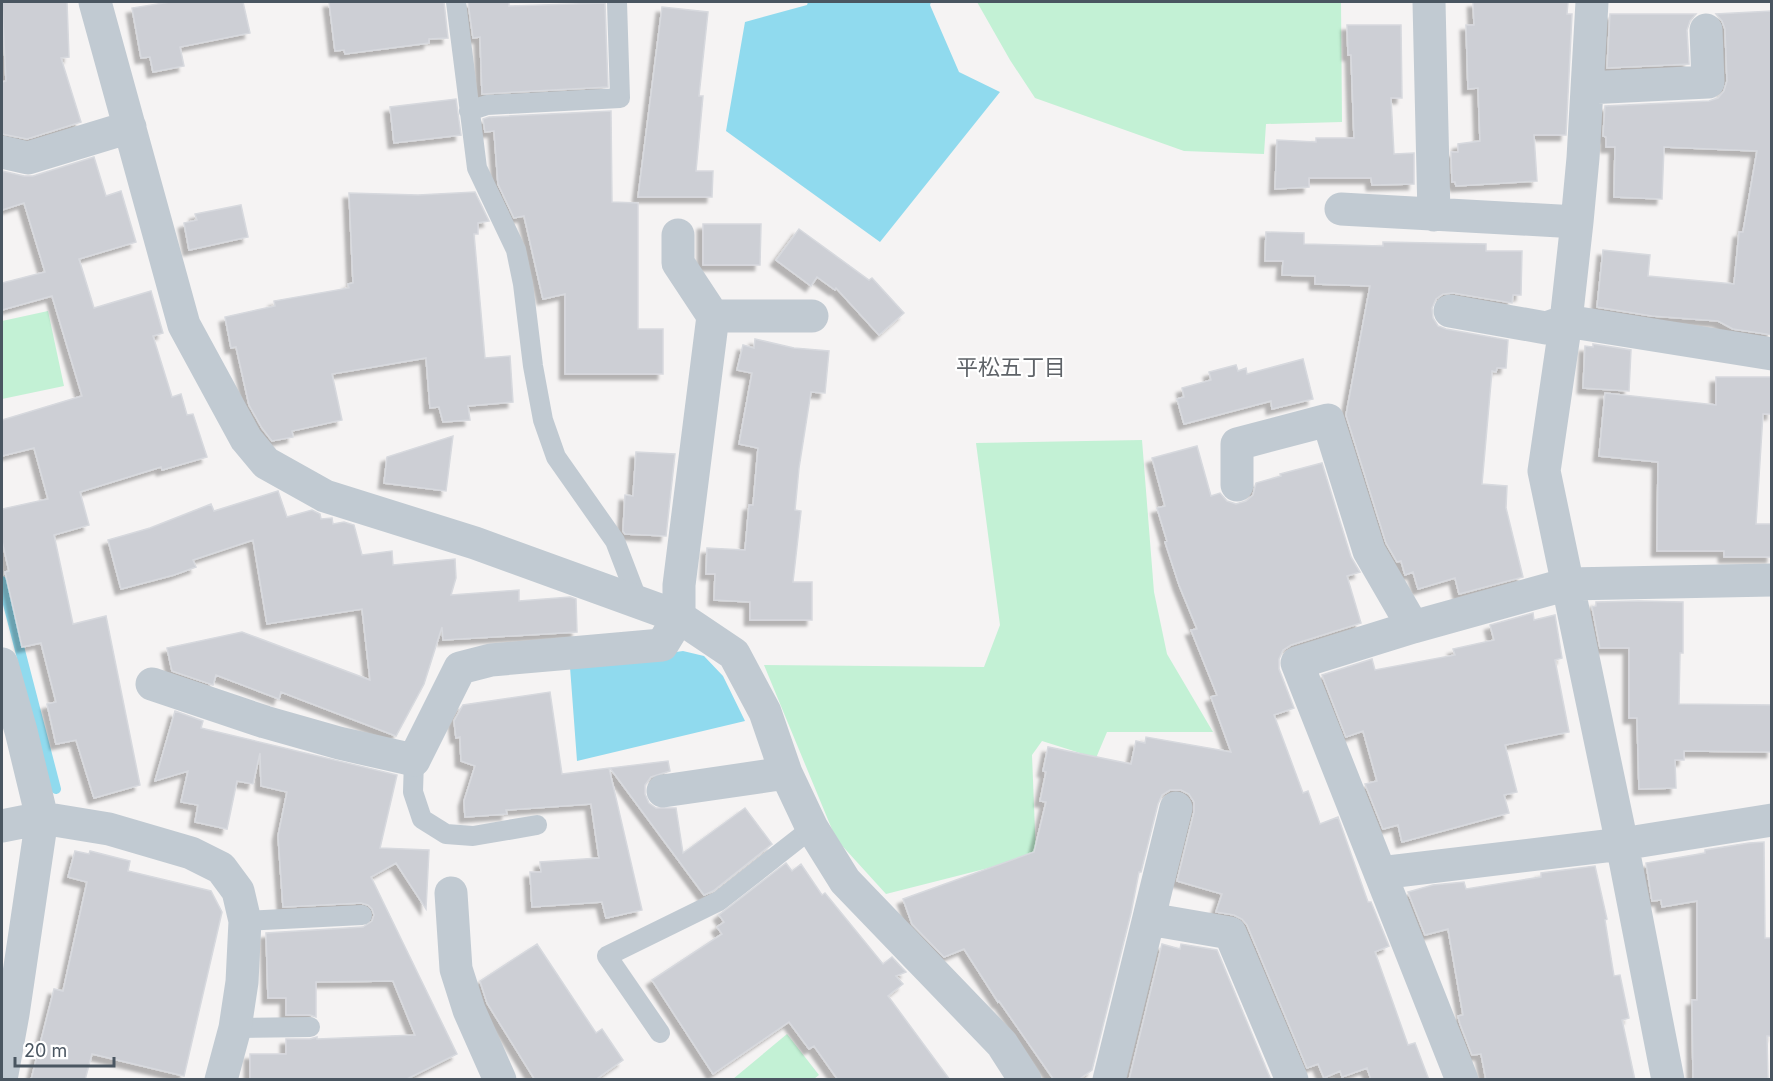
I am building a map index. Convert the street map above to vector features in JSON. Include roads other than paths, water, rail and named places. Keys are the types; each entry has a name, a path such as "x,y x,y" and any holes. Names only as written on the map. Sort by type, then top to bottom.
{"street":[{"path":"95,2 184,325 246,439 266,463 325,496 475,543 679,617 734,654 765,712 786,773 812,828 845,881 1002,1044 1025,1080"},
{"path":"1429,2 1434,215"},
{"path":"1592,2 1577,222 1566,321 1544,471 1622,844 1668,1080"},
{"path":"1587,88 1708,82 1706,30"},
{"path":"2,152 28,158 130,127"},
{"path":"1341,209 1577,222"},
{"path":"152,684 265,722 339,743 414,760 460,669 491,660 662,645 679,617 679,585 713,316 678,263 678,235"},
{"path":"1450,311 1546,328 1566,321 1772,354"},
{"path":"713,316 812,316"},
{"path":"1237,485 1237,444 1328,420 1369,551 1413,627"},
{"path":"1462,1080 1298,663 1413,627 1568,584 1772,580"},
{"path":"2,664 42,818 2,1074"},
{"path":"663,791 786,773"},
{"path":"1109,1080 1176,808"},
{"path":"2,826 42,818 110,829 191,853 221,868 238,891 245,921 242,982 235,1028 221,1080"},
{"path":"1380,873 1622,844 1772,819"},
{"path":"451,893 456,969 469,1010 500,1080"},
{"path":"1149,919 1230,933 1293,1080"}],"lane":[{"path":"456,2 477,168 516,250 543,420 556,457 615,541 638,601"},
{"path":"469,111 487,105 620,98 617,2"},
{"path":"414,760 413,792 422,819 447,834 473,836 537,825"},
{"path":"660,1034 607,956 719,901 812,828"},
{"path":"245,921 362,915"},
{"path":"235,1028 310,1027"}],"water":[{"path":"808,2 931,2 930,5 959,72 1000,92 880,242 726,131 745,22 807,5"},
{"path":"683,651 704,656 723,676 745,721 577,761 570,667"}],"waterway":[{"path":"2,581 56,789"}],"district":[{"name":"平松五丁目","path":"1011,367"}]}
